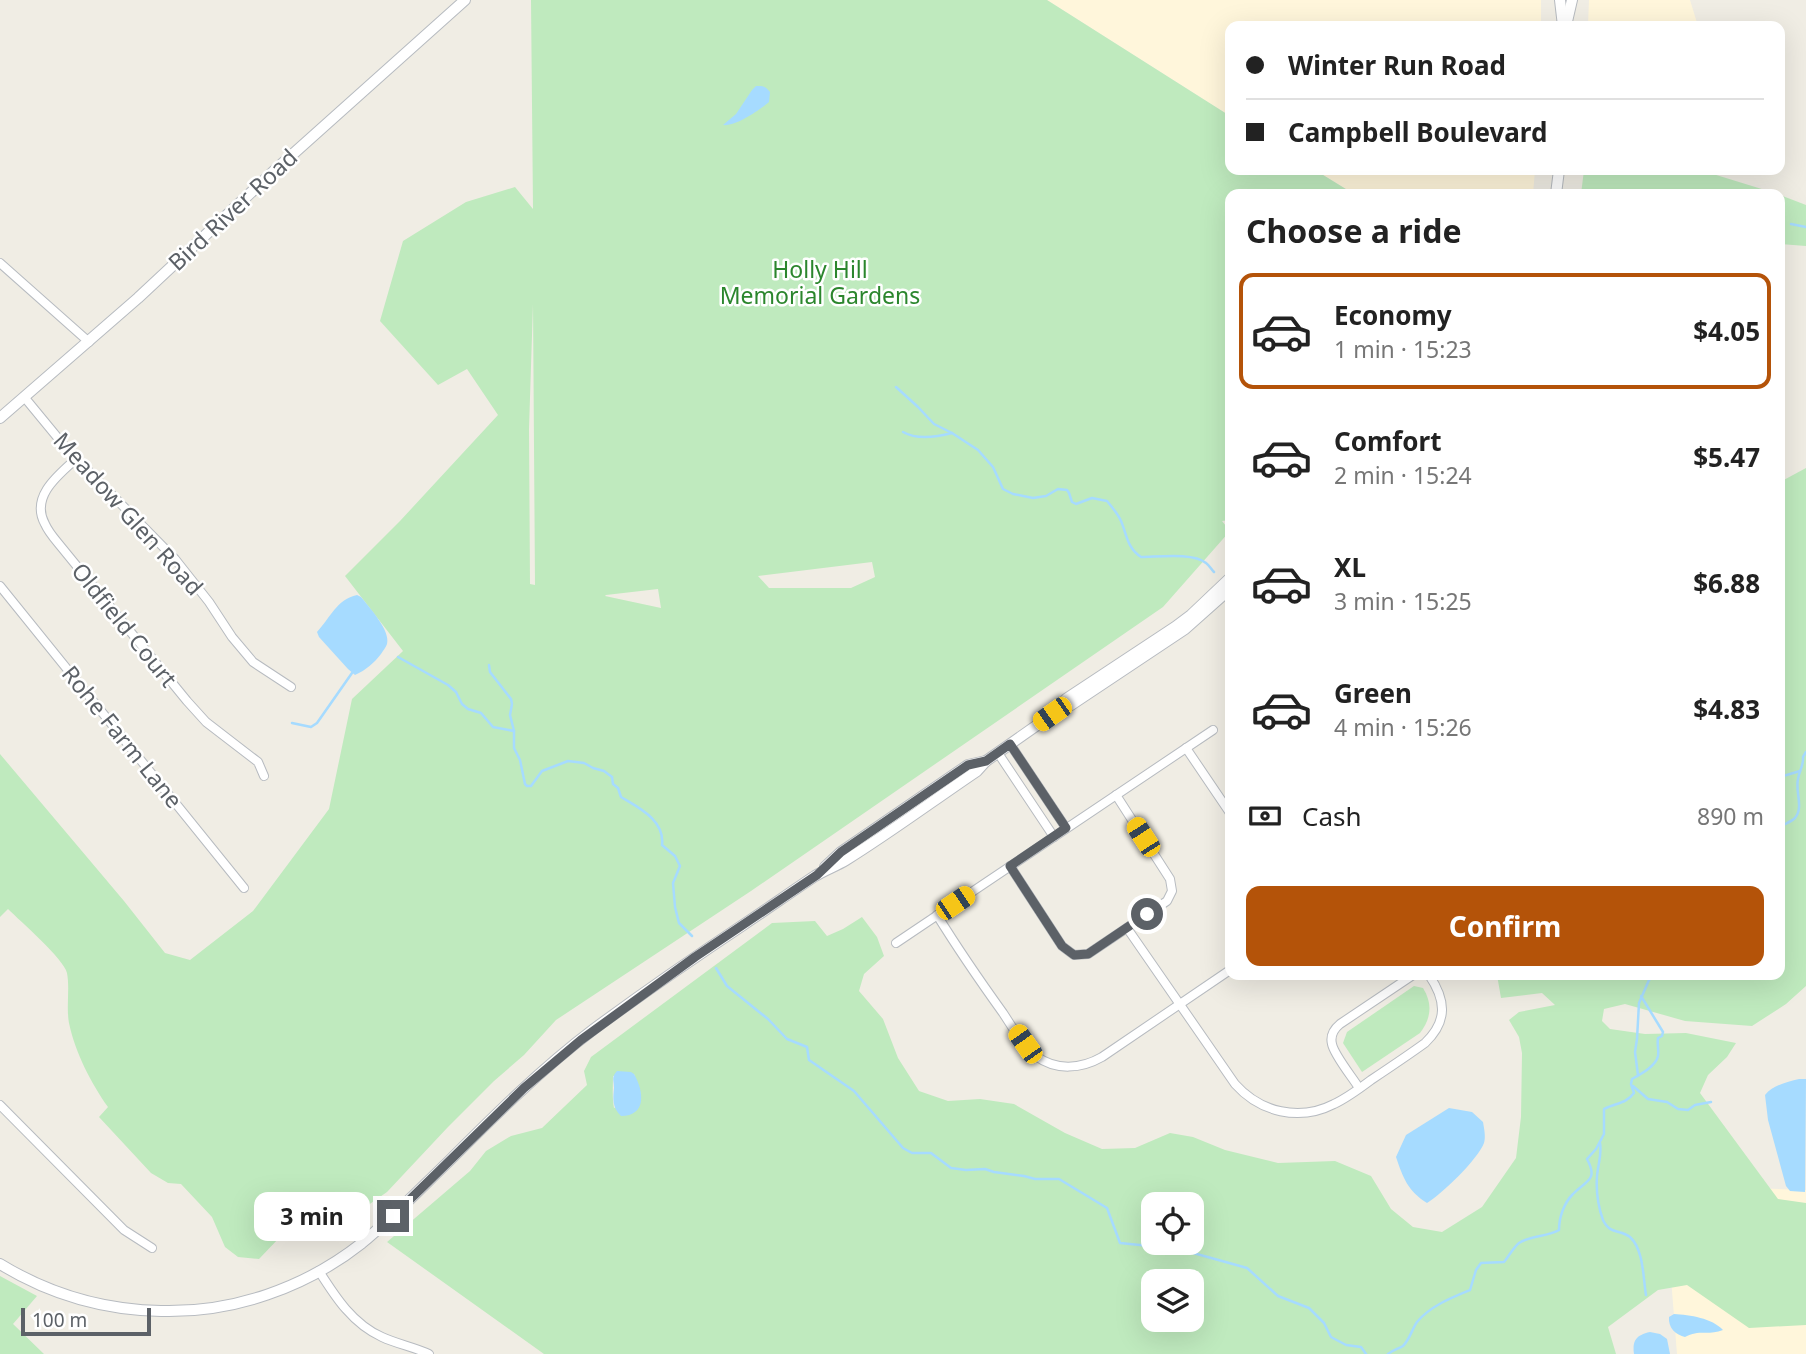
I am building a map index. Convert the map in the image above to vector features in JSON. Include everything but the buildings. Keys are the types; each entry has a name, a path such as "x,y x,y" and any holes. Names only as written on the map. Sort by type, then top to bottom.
{"street":[{"name":"Bird River Road","path":"0,418 89,342 464,0"},
{"path":"1560,0 1563,21"},
{"path":"1566,21 1572,0"},
{"path":"0,263 89,342"},
{"name":"Meadow Glen Road","path":"25,398 76,459 176,559 253,662 291,687"},
{"name":"Oldfield Court","path":"76,459 55,478 44,493 41,515 44,523 187,701 206,722 258,762 264,776"},
{"path":"1052,714 1066,699 1183,621 1225,583"},
{"name":"Rohe Farm Lane","path":"0,586 244,888"},
{"path":"0,1264 38,1284 72,1297 116,1307 156,1311 197,1310 240,1303 280,1290 319,1271 348,1253 380,1227 516,1095 573,1046 695,957 977,771 986,761 1052,714 1072,705 1185,629 1225,593"},
{"path":"896,943 1213,730"},
{"path":"1010,744 1066,828"},
{"path":"1186,748 1225,806"},
{"path":"998,753 1054,837"},
{"path":"1010,866 1062,946 1069,953 1088,954 1167,901 1171,894 1170,879 1116,795"},
{"path":"937,915 1025,1044 1036,1056 1050,1063 1072,1067 1094,1062 1225,973"},
{"path":"1126,928 1234,1084 1263,1106 1287,1113 1312,1112 1334,1105 1425,1044 1437,1029 1442,1014 1441,999 1433,980"},
{"path":"1359,1088 1333,1048 1331,1040 1334,1031 1340,1024 1406,980"},
{"path":"0,1105 124,1230 152,1248"},
{"path":"319,1271 333,1294 362,1326 381,1337 429,1354"}],"shaded area":[{"path":"1047,0 1541,0 1541,21 1225,21 1225,113"},
{"path":"1589,0 1690,0 1696,21 1588,21"},
{"path":"1323,175 1535,175 1533,189 1346,189"},
{"path":"1695,1186 1806,1190 1806,1354 1677,1354 1664,1189"}],"green space":[{"name":"Holly Hill Memorial Gardens","path":"531,0 1047,0 1225,113 1225,175 1323,175 1346,189 1225,189 1225,521 1222,521 1225,525 1225,537 1163,607 751,891 556,1020 387,1192 341,1224 338,1217 325,1211 302,1214 259,1259 238,1257 225,1247 212,1217 181,1184 168,1183 151,1173 99,1117 108,1107 84,1067 75,1045 68,1017 67,973 50,950 8,909 0,917 0,754 165,953 190,960 253,911 329,809 352,699 403,651 345,576 498,415 467,369 438,385 380,321 403,241 466,202 515,187 533,209","holes":["533,304 535,585 530,584 529,429","872,562 875,577 851,588 769,588 758,576","658,589 661,608 605,596 606,595"]},
{"path":"1583,175 1716,175 1762,189 1582,189"},
{"path":"1785,197 1806,205 1806,246 1785,244"},
{"path":"1806,468 1806,986 1786,1004 1752,1026 1685,1021 1625,1004 1604,1009 1602,1021 1610,1029 1645,1034 1686,1033 1736,1043 1727,1057 1708,1075 1700,1093 1778,1199 1806,1203 1806,1325 1749,1328 1687,1285 1658,1290 1608,1327 1616,1354 544,1354 387,1242 470,1171 486,1151 511,1136 542,1128 587,1085 584,1071 591,1057 772,923 815,921 827,936 862,917 877,937 884,956 864,974 859,991 883,1019 898,1058 919,1091 948,1101 980,1099 1014,1104 1065,1133 1102,1149 1135,1148 1170,1133 1193,1137 1225,1150 1278,1163 1335,1161 1371,1176 1391,1209 1413,1227 1442,1232 1482,1207 1516,1158 1521,1117 1522,1053 1519,1037 1509,1020 1519,1012 1555,1005 1542,993 1501,998 1498,980 1785,980 1785,479","holes":["634,1074 641,1095 614,1108 613,1076"]},
{"path":"1414,986 1423,988 1428,1000 1429,1011 1424,1028 1362,1072 1343,1043 1347,1032"},
{"path":"0,1276 37,1296 13,1324 44,1354 0,1354"}],"water":[{"path":"756,86 764,87 770,92 769,102 740,121 723,125 736,114"},
{"path":"357,595 378,619 386,633 387,645 366,669 355,675 317,632 344,600"},
{"path":"617,1071 634,1074 640,1088 639,1107 629,1115 621,1116 618,1113 613,1099 613,1079"},
{"path":"1806,1079 1805,1192 1790,1191 1786,1186 1768,1120 1765,1095 1776,1086"},
{"path":"1449,1108 1472,1112 1483,1122 1485,1141 1467,1167 1427,1203 1415,1194 1407,1183 1396,1157 1406,1135"},
{"path":"1674,1314 1707,1320 1723,1330 1695,1333 1685,1337 1676,1333 1670,1324 1669,1317"},
{"path":"1650,1332 1667,1339 1670,1354 1634,1354 1636,1339"}],"waterway":[{"path":"1791,224 1806,227"},
{"path":"896,387 934,424 978,450 993,467 1003,489 1033,498 1046,496 1058,489 1067,490 1072,502 1076,504 1092,498 1107,501 1120,518 1130,545 1141,557 1193,557 1206,563 1214,572"},
{"path":"903,432 921,437 952,433"},
{"path":"398,657 448,685 456,692 462,704 481,713 493,727 514,731"},
{"path":"489,665 490,672 511,699 514,748 520,760 525,784 531,786 542,771 568,761 584,763 612,777 621,797 643,810 655,822 662,836 662,845 675,856 680,866 673,883 675,907 679,923 692,936"},
{"path":"292,723 311,727 317,723 352,673"},
{"path":"1785,824 1798,814 1798,779 1806,752"},
{"path":"1785,776 1800,771"},
{"path":"716,968 727,986 768,1019 787,1039 807,1047 809,1060 854,1091 903,1148 912,1153 931,1153 951,1168 985,1169 1035,1179 1059,1179 1107,1208 1120,1243 1179,1249 1247,1268 1278,1296 1309,1308 1324,1323 1331,1337 1346,1345 1361,1347 1366,1354"},
{"path":"1638,1075 1635,1052 1639,1003 1649,980"},
{"path":"1388,1354 1403,1346 1417,1322 1428,1311 1470,1290 1481,1263 1504,1262 1519,1243 1559,1230 1561,1215 1567,1202 1591,1176 1587,1159 1604,1134 1604,1109 1631,1097 1634,1093 1632,1079 1657,1060 1658,1038 1663,1032 1641,996"},
{"path":"1633,1086 1648,1099 1667,1102 1678,1109 1688,1110 1695,1105 1711,1102"},
{"path":"1600,1143 1597,1187 1601,1215 1609,1228 1630,1237 1635,1243 1646,1295"}],"route":[{"path":"393,1216 524,1088 581,1040 695,957 817,875 841,852 968,765 986,761 1010,744 1066,828 1010,866 1062,946 1074,955 1088,954 1147,914"}]}
